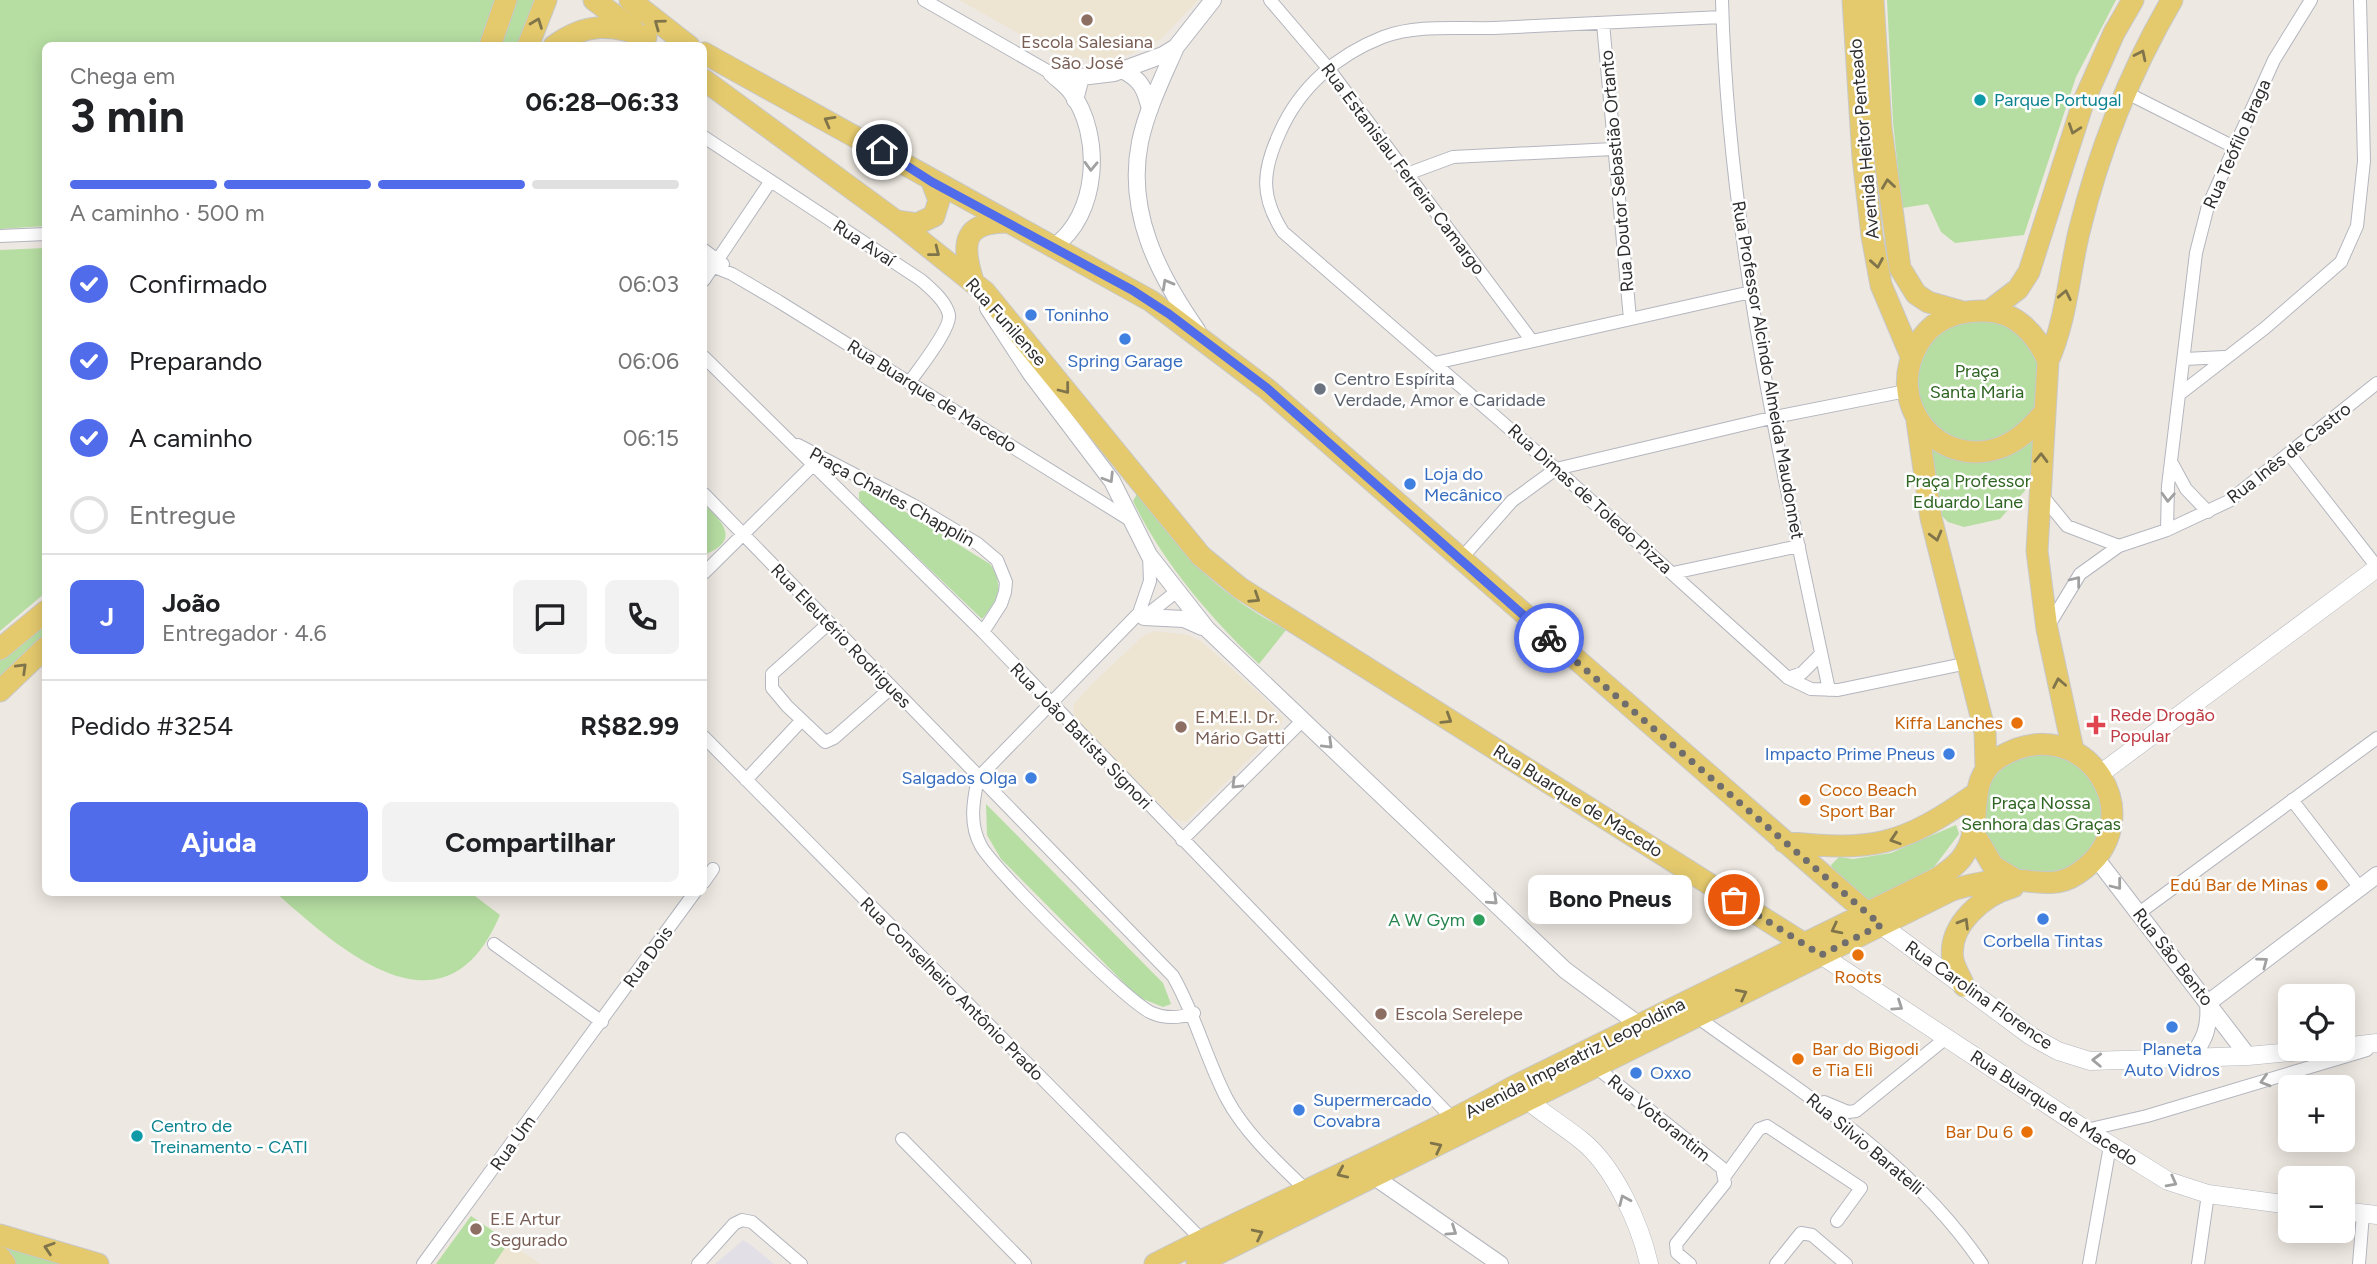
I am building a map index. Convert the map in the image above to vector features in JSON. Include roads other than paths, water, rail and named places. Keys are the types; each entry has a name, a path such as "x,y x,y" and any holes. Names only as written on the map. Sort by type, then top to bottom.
{"main road":[{"path":"491,42 506,0"},
{"path":"530,42 546,0"},
{"path":"594,0 651,41"},
{"path":"630,0 684,42"},
{"name":"Avenida Heitor Penteado","path":"1853,0 1863,158 1872,236 1881,285 1911,356"},
{"name":"Avenida Heitor Penteado","path":"1873,0 1881,128 1899,268 1916,294 1928,302 1963,312"},
{"path":"1989,311 2018,289 2029,272 2083,103 2103,56 2133,0"},
{"path":"2073,750 2048,629 2037,551 2048,361 2059,329 2085,211 2124,92 2172,0"},
{"path":"561,42 578,30 610,26 651,41"},
{"name":"Rua Carolina Florence","path":"707,55 1151,302 1205,341 1267,388 1460,560 1874,919 2031,1036 2058,1051 2090,1061 2190,1059 2278,1053"},
{"name":"Rua Funilense","path":"707,82 973,281 1013,323 1114,454 1201,556"},
{"path":"896,221 917,224 934,216 939,200 932,182"},
{"path":"973,281 967,261 966,242 969,235 984,224 1009,222"},
{"path":"1986,768 2022,746 2052,744 2073,750 2087,759 2100,774 2111,800 2105,845 2096,858 2075,875 2057,882 2021,881 1993,866 1972,830 1975,794 1986,768 1985,732 1931,518 1917,421 1906,391 1905,376 1911,356 1923,335 1935,324 1963,312 1989,311 2012,318 2032,333 2048,361"},
{"path":"1917,421 1948,444 1983,451 2016,440 2043,414"},
{"name":"Rua Buarque de Macedo","path":"1201,556 1240,588 1284,617 1813,950 2110,1146 2168,1181 2207,1194 2278,1203"},
{"path":"2100,774 2377,567"},
{"path":"0,649 42,614"},
{"path":"0,691 42,651"},
{"path":"1784,842 1859,848 1890,841 1918,830 1975,794"},
{"name":"Avenida Imperatriz Leopoldina","path":"1155,1264 1454,1120 1597,1068 1697,1017 1813,950 1874,919 1938,878 1967,852 1972,830"},
{"path":"1964,986 1953,959 1956,937 1969,914 1987,898 2021,881"},
{"name":"Avenida Imperatriz Leopoldina","path":"1874,919 1971,884 2021,881"},
{"name":"Avenida Imperatriz Leopoldina","path":"1197,1264 1376,1178 1638,1025 1813,950"},
{"path":"2355,1046 2377,1045"},
{"path":"1520,1094 1582,1140 1605,1164 1638,1231 1648,1264"},
{"path":"1376,1178 1385,1153"},
{"path":"0,1235 98,1264"},
{"path":"0,1257 5,1264"}],"street":[{"path":"924,0 1051,73 1070,91 1075,100 1092,155 1091,181 1085,205 1074,229 1053,247"},
{"path":"1205,341 1158,268 1137,201 1140,141 1150,109 1176,47 1213,0"},
{"name":"Rua Estanislau Ferreira Camargo","path":"1270,0 1328,68 1532,341"},
{"name":"Rua Professor Alcindo Almeida Maudonnet","path":"1722,0 1731,144 1742,248 1829,690"},
{"name":"Rua Teófilo Braga","path":"2167,530 2168,485 2173,465 2196,253 2208,206 2274,60 2311,0"},
{"path":"2181,393 2341,262 2357,226 2364,161 2360,0"},
{"name":"Rua Dimas de Toledo Pizza","path":"1722,17 1410,31 1385,36 1355,50 1328,68 1306,89 1288,114 1267,165 1268,209 1283,232 1556,469 1788,678 1811,689 1829,690 1968,663"},
{"name":"Rua Doutor Sebastião Ortanto","path":"1603,23 1630,319"},
{"path":"1051,73 1081,77 1122,70 1176,47"},
{"path":"1122,70 1136,77 1142,84 1150,109"},
{"path":"1075,100 1081,77"},
{"path":"2124,92 2234,147"},
{"name":"Rua Avaí","path":"707,139 921,280 941,301 948,313 947,325 909,383"},
{"path":"1407,174 1453,156 1613,149"},
{"path":"712,263 770,182"},
{"path":"0,236 42,234"},
{"name":"Rua Buarque de Macedo","path":"712,263 1130,520"},
{"path":"973,281 1020,358 1112,481 1149,555 1207,629 1565,970 1657,1037"},
{"path":"1435,363 1751,292"},
{"path":"2185,359 2228,356"},
{"name":"Rua João Batista Signori","path":"707,360 789,441 817,461 846,498 982,632 1454,1120"},
{"name":"Rua Inês de Castro","path":"2048,629 2080,574 2119,546 2167,530 2229,501 2377,383"},
{"path":"1460,560 1511,501 1556,469 1775,417 1906,391"},
{"path":"2289,454 2377,567"},
{"path":"707,567 744,535 817,461"},
{"name":"Praça Charles Chapplin","path":"817,461 861,477 978,544 997,560 1006,582 1005,592 1001,604 982,632"},
{"path":"2173,465 2186,489 2208,512"},
{"path":"846,498 861,477"},
{"path":"2040,492 2067,526 2119,546"},
{"name":"Rua Eleutério Rodrigues","path":"707,497 1172,976 1194,1013 1213,1069 1234,1111 1306,1189"},
{"path":"1673,573 1799,546"},
{"path":"1149,555 1150,581 1144,605 1128,628 978,778 972,803 973,827 992,862 1136,1005 1168,1018 1194,1013"},
{"path":"1128,628 1177,592"},
{"path":"1144,617 1184,619 1207,629"},
{"path":"828,624 772,674 774,692 801,721 821,740 829,741 891,688"},
{"path":"1788,678 1802,673 1821,654"},
{"path":"1182,840 1303,720"},
{"path":"746,780 801,721"},
{"path":"2139,913 2377,738"},
{"name":"Rua Conselheiro Antônio Prado","path":"707,740 1202,1240"},
{"path":"2292,800 2360,888"},
{"name":"Rua São Bento","path":"2096,858 2249,1056"},
{"path":"707,877 713,869"},
{"path":"2190,1059 2205,1039 2210,1021 2208,1003 2377,875"},
{"name":"Rua Dois","path":"602,1021 692,896"},
{"path":"494,944 602,1021"},
{"name":"Rua Silvio Baratelli","path":"1697,1017 1814,1098 1938,1205 1982,1264"},
{"name":"Rua Um","path":"423,1264 602,1021"},
{"path":"1814,1098 1848,1112 1856,1111 1946,1038"},
{"path":"2086,1130 2147,1116 2377,1045"},
{"name":"Rua Votorantim","path":"1597,1068 1723,1172"},
{"path":"1690,1264 1677,1253 1676,1244 1720,1192 1725,1183 1723,1172 1759,1129 1767,1126 1861,1188 1838,1221"},
{"path":"902,1139 1025,1264"},
{"path":"2089,1264 2110,1146"},
{"path":"1376,1178 1500,1264"},
{"path":"2199,1264 2207,1194"},
{"path":"2359,1264 2370,1215"},
{"path":"698,1264 734,1224 742,1220 752,1222 800,1264"},
{"path":"1776,1264 1801,1233 1812,1235 1844,1264"}],"place":[{"name":"Escola Salesiana São José","path":"1087,20"},
{"name":"Parque Portugal","path":"1980,100"},
{"name":"Toninho","path":"1031,315"},
{"name":"Spring Garage","path":"1125,339"},
{"name":"Centro Espírita Verdade, Amor e Caridade","path":"1320,389"},
{"name":"Loja do Mecânico","path":"1410,484"},
{"name":"Kiffa Lanches","path":"2017,723"},
{"name":"Rede Drogão Popular","path":"2096,725"},
{"name":"E.M.E.I. Dr. Mário Gatti","path":"1181,727"},
{"name":"Impacto Prime Pneus","path":"1949,754"},
{"name":"Salgados Olga","path":"1031,778"},
{"name":"Coco Beach Sport Bar","path":"1805,800"},
{"name":"Edú Bar de Minas","path":"2322,885"},
{"name":"Bono Pneus","path":"1734,900"},
{"name":"Corbella Tintas","path":"2043,919"},
{"name":"A W Gym","path":"1479,920"},
{"name":"Roots","path":"1858,955"},
{"name":"Escola Serelepe","path":"1381,1014"},
{"name":"Planeta Auto Vidros","path":"2172,1027"},
{"name":"Bar do Bigodi e Tia Eli","path":"1798,1059"},
{"name":"Oxxo","path":"1636,1073"},
{"name":"Supermercado Covabra","path":"1299,1110"},
{"name":"Bar Du 6","path":"2027,1132"},
{"name":"Centro de Treinamento - CATI","path":"137,1136"},
{"name":"E.E Artur Segurado","path":"476,1229"}],"park label":[{"name":"Praça Santa Maria","path":"1977,381"},
{"name":"Praça Professor Eduardo Lane","path":"1968,491"},
{"name":"Praça Nossa Senhora das Graças","path":"2041,813"}]}
